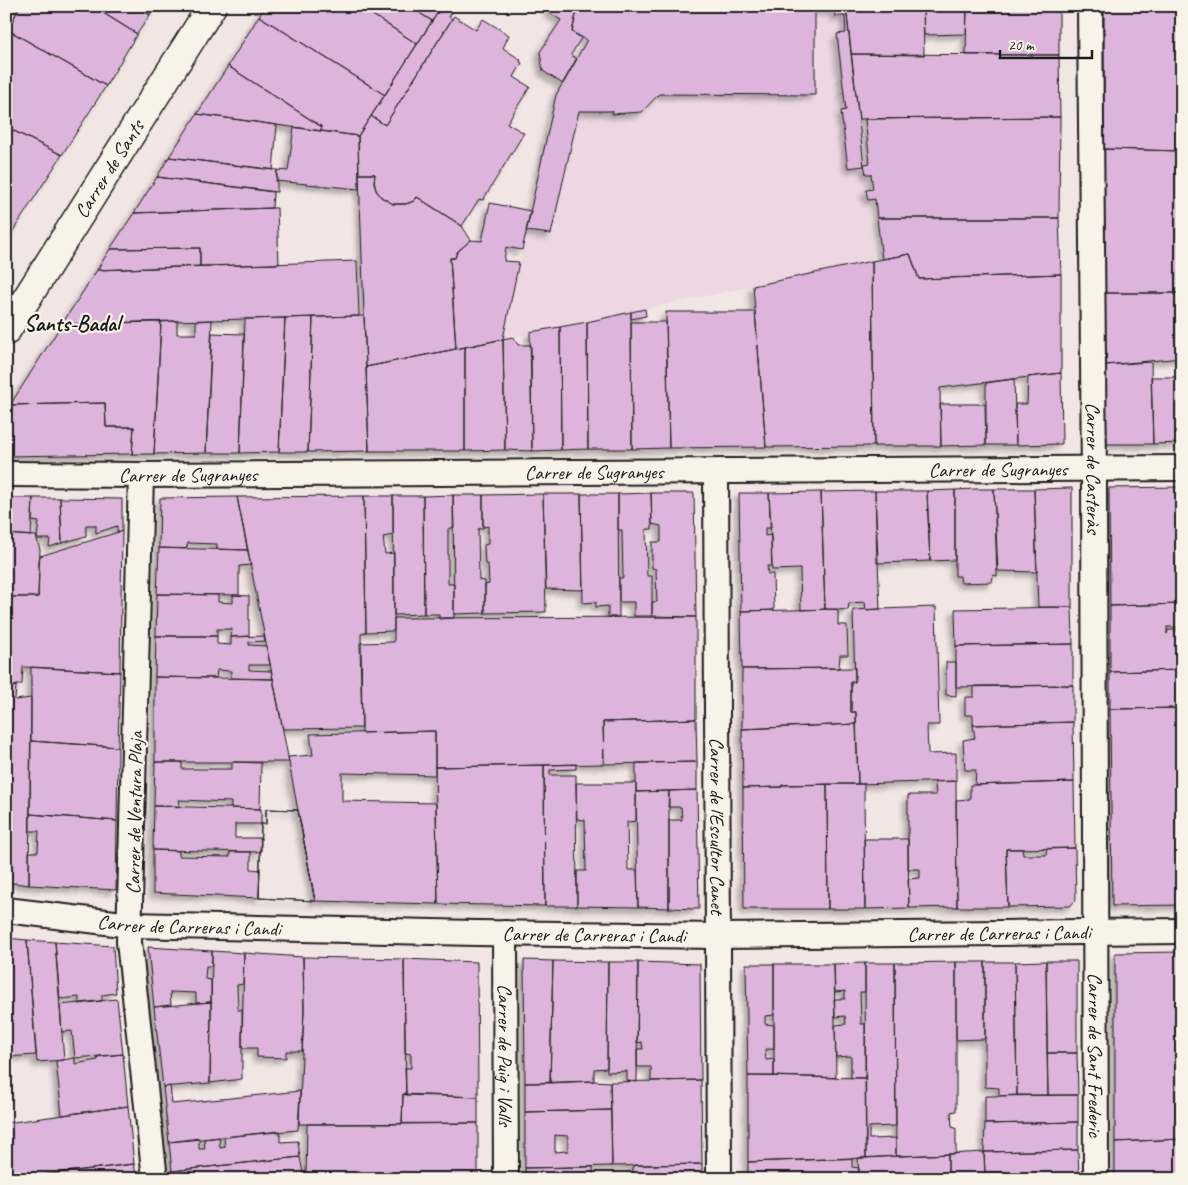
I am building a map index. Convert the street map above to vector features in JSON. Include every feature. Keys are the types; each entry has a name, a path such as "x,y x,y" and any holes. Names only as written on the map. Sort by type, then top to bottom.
{"street":[{"name":"Carrer de Sants","path":"6,331 212,6"},
{"name":"Carrer de Casteràs","path":"1090,6 1094,468 1095,931"},
{"name":"Carrer de Sugranyes","path":"6,474 142,475 1182,468"},
{"name":"Carrer de l'Escultor Canet","path":"716,472 719,1179"},
{"name":"Carrer de Ventura Plaja","path":"142,475 129,942 155,1179"},
{"name":"Carrer de Carreras i Candi","path":"6,910 130,925 505,933 719,936 1182,930"},
{"name":"Carrer de Sant Frederic","path":"1095,931 1096,1179"},
{"name":"Carrer de Puig i Valls","path":"505,933 506,1179"}],"shaded area":[{"path":"846,6 866,174 872,261 503,339 556,95 587,40 572,32"}],"building":[{"path":"6,6 20,6 8,30 106,86 62,155 6,127"},
{"path":"20,6 92,6 137,34 106,86 8,30"},
{"path":"92,6 136,6 150,15 137,34"},
{"path":"136,6 155,6 150,15"},
{"path":"266,6 359,6 417,44 385,95 259,16"},
{"path":"359,6 409,6 432,21 417,44"},
{"path":"412,6 442,6 432,21 412,8"},
{"path":"442,6 456,6 449,17 452,19 385,125 371,116"},
{"path":"547,6 578,6 572,32 581,38 571,55 577,59 563,84 543,71 540,52 561,20 548,12 550,8"},
{"path":"578,6 846,6 864,166 848,168 841,111 846,110 837,34 846,33 845,16 835,16 835,11 815,10 815,95 659,94 642,112 612,114 613,111 579,111 551,234 526,231 556,95 587,40 572,32"},
{"path":"846,6 923,6 924,55 851,54"},
{"path":"923,6 967,6 966,34 924,35"},
{"path":"967,6 1059,6 1059,55 966,55"},
{"path":"1104,6 1182,6 1182,151 1104,149"},
{"path":"259,16 385,95 358,136 320,131 322,127 228,66"},
{"path":"454,16 476,30 483,19 509,35 503,48 521,60 520,62 522,63 514,77 530,87 507,123 524,133 483,200 479,199 462,226 417,197 414,201 406,204 393,204 381,197 376,190 375,174 359,174 358,136 371,116 385,125"},
{"path":"851,54 1059,55 1060,117 859,119"},
{"path":"228,66 322,127 320,131 197,114"},
{"path":"197,114 277,125 273,170 169,157"},
{"path":"1060,117 1059,218 877,218 875,199 868,200 866,190 873,189 871,174 866,174 864,164 870,163 865,119"},
{"path":"6,127 62,155 11,234 6,232"},
{"path":"294,127 358,136 359,189 276,181 277,170 288,171"},
{"path":"1104,149 1182,151 1182,293 1105,293"},
{"path":"169,157 277,170 277,192 157,177"},
{"path":"359,174 375,174 376,190 381,197 393,204 406,204 414,201 417,197 462,226 471,240 457,252 455,258 450,258 456,349 366,367"},
{"path":"157,177 273,192 272,208 134,213"},
{"path":"490,203 531,211 522,250 506,247 504,261 519,262 503,339 456,349 450,258 455,258 457,252 471,240 482,241"},
{"path":"277,208 279,264 200,266 200,248 110,249 134,213"},
{"path":"877,218 1059,218 1061,274 919,279 910,254 882,259"},
{"path":"200,248 200,266 97,270 110,249"},
{"path":"910,254 919,279 1061,274 1061,373 940,388 941,446 874,446 872,261"},
{"path":"357,261 359,316 62,324 97,270"},
{"path":"872,261 874,446 766,447 753,286"},
{"path":"1105,293 1182,293 1182,358 1105,365"},
{"path":"645,309 646,316 631,319 631,312"},
{"path":"631,312 632,449 588,449 587,322"},
{"path":"666,312 755,312 766,447 669,448"},
{"path":"364,316 369,451 308,452 313,317"},
{"path":"313,317 308,452 279,452 285,318"},
{"path":"285,318 279,452 240,453 245,319"},
{"path":"212,320 206,453 154,454 161,322 177,321 177,334 196,334 196,321"},
{"path":"161,322 154,454 132,454 134,427 106,427 105,403 10,405 62,324"},
{"path":"587,322 588,449 561,450 560,327"},
{"path":"631,322 666,322 669,448 632,449"},
{"path":"560,327 561,450 532,451 530,332"},
{"path":"212,333 244,334 240,453 206,453"},
{"path":"513,337 518,345 531,345 532,451 505,450 503,339"},
{"path":"503,339 505,450 465,451 465,347"},
{"path":"465,347 465,451 369,451 366,367"},
{"path":"1151,362 1153,444 1107,444 1105,365"},
{"path":"1061,373 1062,444 1016,445 1015,404 1027,404 1028,377"},
{"path":"1151,377 1182,377 1182,443 1153,444"},
{"path":"1014,379 1016,445 986,445 986,383"},
{"path":"105,403 106,427 134,427 132,454 6,456 6,411 10,405"},
{"path":"940,404 985,404 986,445 941,446"},
{"path":"1182,487 1182,604 1110,606 1109,488"},
{"path":"1072,488 1072,607 1038,607 1034,489"},
{"path":"994,489 997,576 993,575 992,582 961,583 960,576 955,576 955,490"},
{"path":"994,489 1034,489 1037,572 998,571"},
{"path":"955,490 955,560 930,561 927,491"},
{"path":"875,491 927,491 930,561 877,563"},
{"path":"875,491 880,609 866,610 865,602 849,603 848,610 825,609 821,492"},
{"path":"821,492 825,609 801,610 800,569 772,570 769,493"},
{"path":"651,493 694,493 696,617 652,616 652,602 657,602 656,569 652,568 652,542 661,542 661,526 652,524"},
{"path":"651,493 652,529 646,529 647,576 652,576 652,616 634,616 634,602 619,602 619,578 623,578 622,530 618,530 618,494"},
{"path":"739,493 769,493 771,528 765,528 765,536 771,535 772,566 767,566 768,574 773,574 774,610 741,611"},
{"path":"543,494 581,494 583,590 546,589"},
{"path":"543,494 546,612 485,613 485,585 489,584 488,564 485,564 484,545 488,544 488,526 483,527 483,495"},
{"path":"581,494 618,494 619,617 608,617 608,606 596,607 596,602 583,603"},
{"path":"453,495 483,495 483,528 478,529 479,580 485,581 485,613 454,614"},
{"path":"453,495 454,527 448,529 448,584 454,584 454,618 439,619 439,614 424,614 423,496"},
{"path":"364,496 393,496 393,535 383,537 385,554 394,553 394,631 366,632"},
{"path":"364,496 366,632 361,634 362,728 283,729 237,497"},
{"path":"393,496 423,496 424,614 394,615"},
{"path":"237,497 248,550 217,549 217,544 188,543 186,549 159,548 160,498"},
{"path":"6,498 33,498 31,536 6,534"},
{"path":"33,498 60,498 62,543 49,547 50,539 37,539 39,522 32,521"},
{"path":"60,498 122,499 122,531 117,532 117,526 96,533 96,525 86,525 86,536 62,543"},
{"path":"122,531 120,672 23,667 22,684 6,688 6,593 9,594 9,597 38,597 40,556"},
{"path":"6,534 36,536 40,550 38,597 9,597 9,594 6,593"},
{"path":"159,548 248,550 251,565 239,566 239,595 157,594"},
{"path":"157,594 218,595 218,602 233,603 233,595 249,596 249,636 231,637 232,629 217,629 217,636 156,636"},
{"path":"1182,604 1182,627 1167,627 1167,634 1168,630 1182,630 1182,670 1110,672 1110,606"},
{"path":"936,607 939,725 927,725 928,754 956,753 956,781 858,784 856,712 851,712 851,682 855,682 853,610"},
{"path":"1072,607 1073,644 956,646 955,609"},
{"path":"838,609 838,625 847,625 848,655 840,655 839,668 742,669 741,611"},
{"path":"696,617 696,719 603,722 604,764 435,767 435,731 362,733 360,643 394,642 394,618"},
{"path":"156,636 217,636 217,644 231,645 231,637 264,636 265,641 249,642 249,645 266,646 270,665 249,665 249,670 271,671 273,679 231,678 231,671 217,670 216,678 155,677"},
{"path":"1073,644 1073,685 956,687 956,646"},
{"path":"946,662 956,662 956,696 946,695"},
{"path":"31,667 120,672 118,747 31,741"},
{"path":"855,668 855,682 851,682 851,712 856,712 856,724 742,729 742,669"},
{"path":"1182,670 1182,708 1110,709 1110,672"},
{"path":"155,677 273,679 289,762 155,762"},
{"path":"1073,685 1073,722 973,725 973,715 965,715 965,697 974,697 974,686"},
{"path":"16,686 15,700 31,698 29,885 6,882 6,688"},
{"path":"1182,708 1182,905 1112,906 1110,709"},
{"path":"696,719 697,762 604,764 603,722"},
{"path":"1073,722 1074,782 975,785 976,770 965,770 963,740 975,738 973,725"},
{"path":"856,724 858,784 782,785 782,787 743,788 742,729"},
{"path":"435,731 435,775 342,773 342,801 436,803 438,904 315,901 288,757 313,755 310,734"},
{"path":"31,741 118,747 117,821 30,814"},
{"path":"155,762 182,762 182,769 232,769 232,762 261,763 260,809 231,808 231,802 179,800 180,806 154,806"},
{"path":"697,762 697,790 636,792 636,763"},
{"path":"576,764 576,769 550,770 550,775 576,775 577,906 545,906 544,765"},
{"path":"544,765 545,906 438,904 435,767"},
{"path":"956,781 957,907 909,908 908,879 920,878 920,869 908,869 908,795 936,795 935,782"},
{"path":"1074,782 1075,848 1006,849 1008,907 957,907 956,800 970,799 970,785"},
{"path":"576,783 636,783 636,821 627,822 628,870 637,870 638,907 577,906 577,871 586,871 585,820 577,819"},
{"path":"827,784 864,784 865,909 828,909"},
{"path":"827,784 828,909 744,909 743,788"},
{"path":"697,790 699,909 669,908 669,820 682,820 681,807 668,807 669,791"},
{"path":"669,791 669,908 638,907 636,792"},
{"path":"154,806 261,809 261,824 235,824 235,838 261,838 261,852 153,850"},
{"path":"266,809 298,810 315,901 259,898 261,824 266,824"},
{"path":"266,809 298,810 315,901 259,898 261,824 266,824"},
{"path":"30,814 117,821 116,890 29,885 29,852 38,852 39,831 30,831"},
{"path":"864,839 908,839 909,908 865,909"},
{"path":"1075,848 1076,900 1070,906 1008,907 1006,849 1022,849 1023,855 1046,855 1047,849"},
{"path":"153,850 179,851 179,856 230,857 230,852 251,852 251,869 260,870 259,898 153,893"},
{"path":"6,938 27,940 36,1055 6,1057"},
{"path":"27,940 55,942 64,1060 37,1062"},
{"path":"55,942 113,946 116,993 102,995 102,1001 79,1004 79,997 60,999"},
{"path":"148,947 212,951 212,966 206,966 205,979 211,980 211,1002 196,1003 196,993 170,992 171,1005 154,1007"},
{"path":"212,951 244,953 243,984 237,985 238,1010 242,1010 242,1079 210,1083"},
{"path":"1182,952 1182,1139 1115,1142 1115,953"},
{"path":"244,953 303,957 304,1011 302,1051 286,1051 286,1058 257,1057 257,1048 242,1048"},
{"path":"303,957 404,959 406,1095 403,1094 402,1124 299,1124 304,1011"},
{"path":"404,959 477,962 478,1097 406,1095 405,1068 411,1068 411,1054 405,1053"},
{"path":"524,960 553,961 550,1083 525,1083"},
{"path":"553,961 608,962 607,1068 594,1069 594,1081 550,1083"},
{"path":"1046,961 1048,1095 1017,1095 1015,962"},
{"path":"1046,961 1077,961 1077,1053 1047,1053"},
{"path":"608,962 638,962 637,1082 627,1081 627,1071 607,1072"},
{"path":"638,962 700,964 701,1080 651,1081 651,1067 637,1067 637,1049 643,1049 642,1042 637,1043"},
{"path":"956,962 956,1111 951,1112 952,1127 956,1128 956,1154 896,1156 895,963"},
{"path":"956,962 985,962 985,1039 956,1040"},
{"path":"985,962 1015,962 1017,1095 999,1096 999,1088 985,1087"},
{"path":"865,963 865,992 860,992 861,1024 865,1024 865,1078 851,1078 851,1056 836,1057 835,1025 846,1024 845,1016 835,1017 834,999 845,999 845,991 835,992 834,964"},
{"path":"865,963 895,963 896,1126 869,1127 869,1139 896,1138 896,1156 866,1158"},
{"path":"746,964 774,964 774,1015 765,1016 765,1024 774,1025 774,1049 765,1049 766,1060 774,1059 774,1076 748,1076"},
{"path":"774,964 834,964 836,1078 774,1076"},
{"path":"117,999 123,1054 75,1058 72,1031 62,1032 60,1005"},
{"path":"211,1002 210,1083 163,1087 154,1007"},
{"path":"1047,1053 1077,1053 1078,1095 1048,1095"},
{"path":"123,1054 128,1106 62,1115 56,1061 75,1058 75,1064 98,1060 97,1057"},
{"path":"748,1076 865,1078 866,1158 748,1162"},
{"path":"701,1080 702,1164 612,1166 610,1082"},
{"path":"610,1082 611,1110 525,1112 525,1083"},
{"path":"170,1086 172,1104 300,1091 298,1130 169,1142 163,1087"},
{"path":"403,1094 478,1097 478,1123 402,1124"},
{"path":"1078,1095 1078,1122 985,1124 985,1096"},
{"path":"128,1106 134,1164 6,1179 6,1123"},
{"path":"611,1110 612,1166 525,1168 525,1112","holes":["555,1135 568,1136 568,1151 555,1152"]},
{"path":"1078,1122 1078,1150 984,1152 985,1124"},
{"path":"478,1123 478,1179 306,1179 307,1124"},
{"path":"280,1131 280,1142 298,1141 300,1157 172,1171 169,1142 199,1138 199,1149 205,1149 204,1139 219,1137 220,1148 225,1147 224,1137"},
{"path":"1182,1139 1182,1179 1115,1179 1115,1142"},
{"path":"1078,1150 1079,1179 1003,1179 1003,1172 985,1172 984,1152"},
{"path":"984,1152 985,1179 948,1179 948,1154"},
{"path":"948,1154 948,1179 859,1179 858,1158"},
{"path":"300,1157 304,1179 173,1179 172,1171"},
{"path":"852,1158 852,1167 859,1168 859,1179 748,1179 748,1162"},
{"path":"134,1164 137,1179 6,1179"},
{"path":"702,1164 702,1179 633,1179 633,1165"},
{"path":"593,1167 593,1179 526,1179 525,1168"}],"district":[{"name":"Sants-Badal","path":"72,323"}]}
